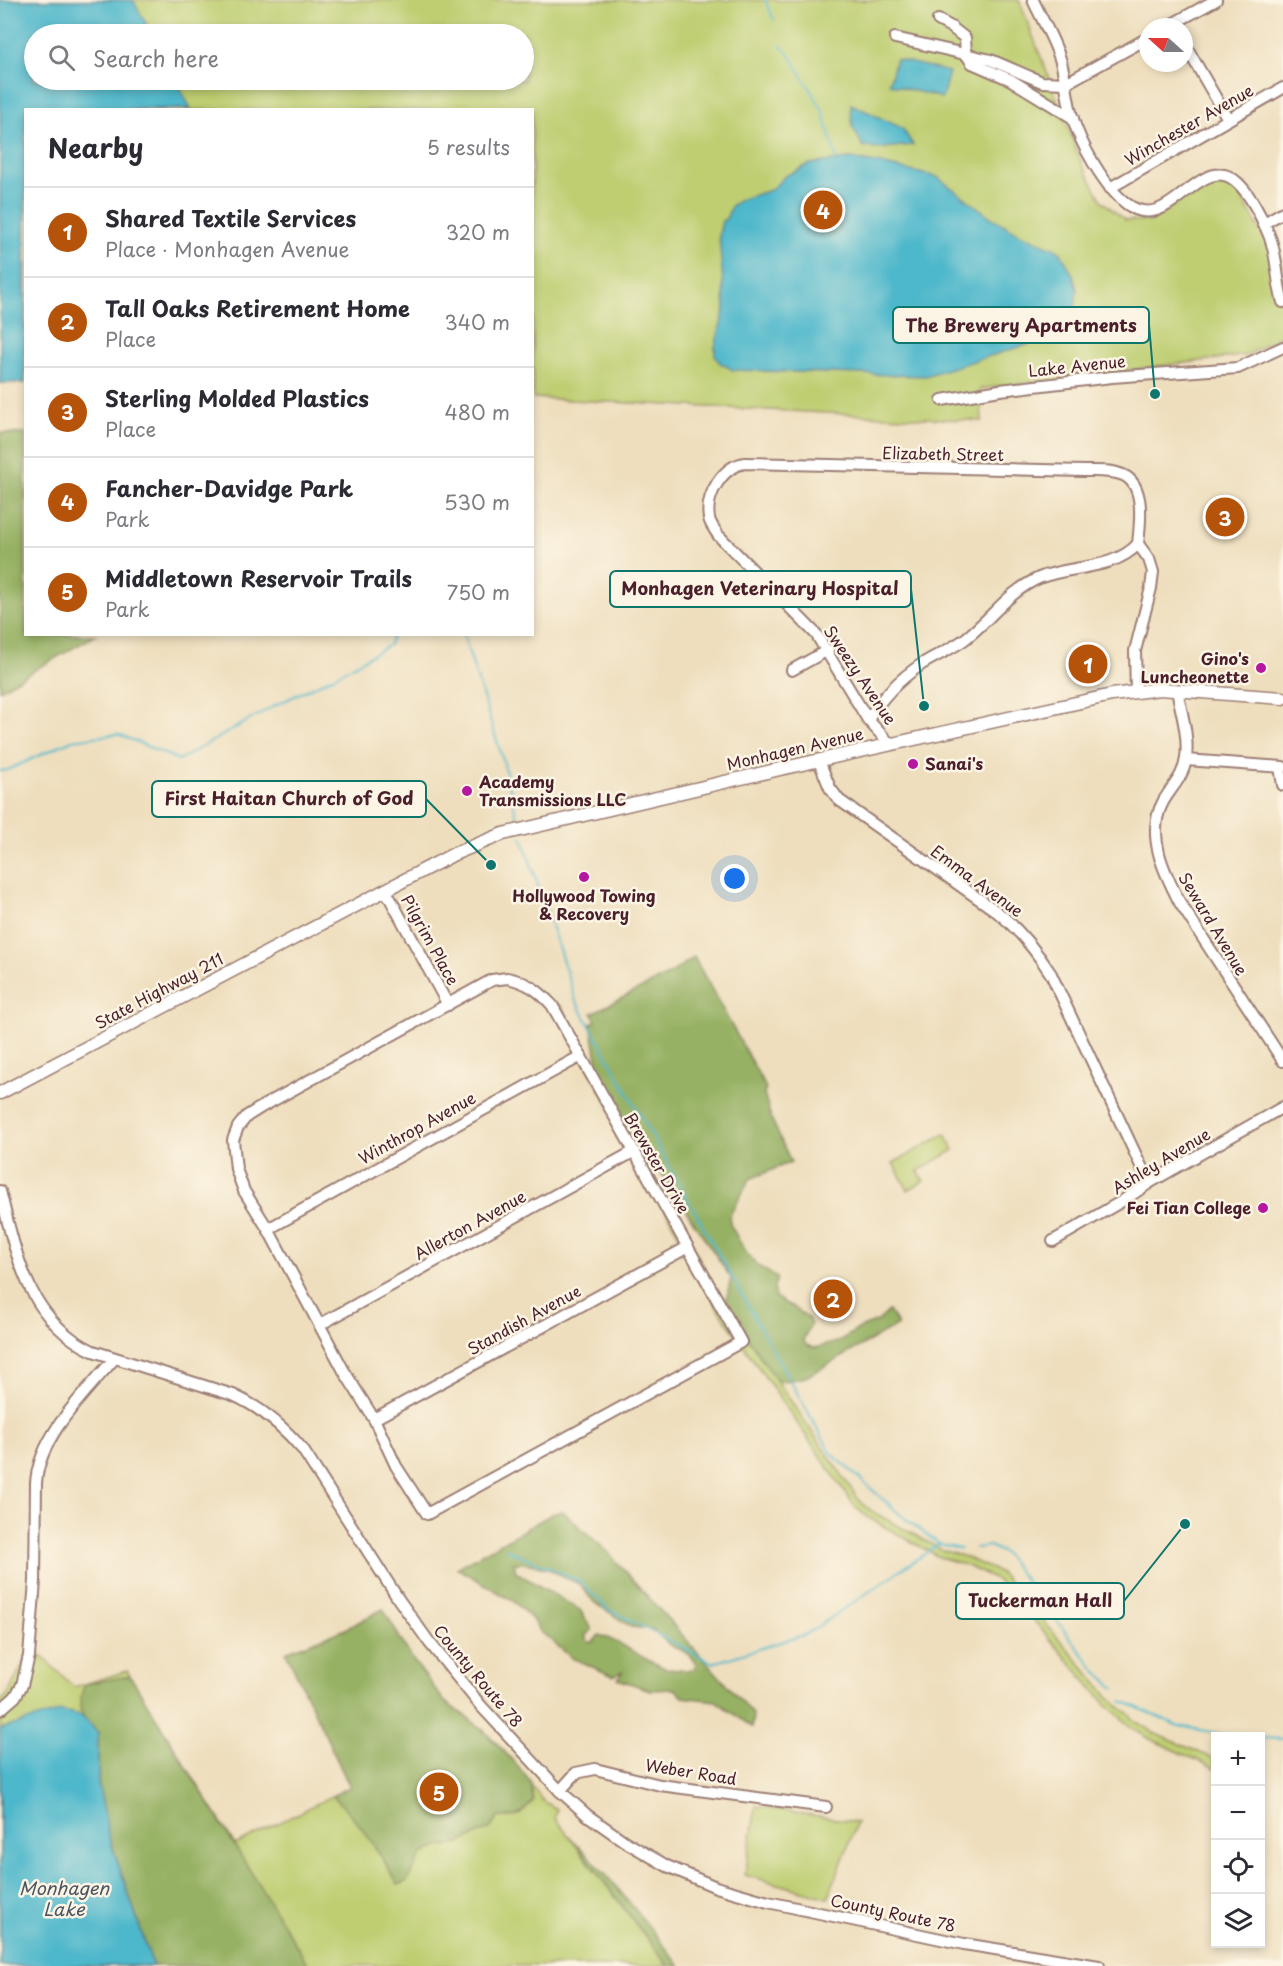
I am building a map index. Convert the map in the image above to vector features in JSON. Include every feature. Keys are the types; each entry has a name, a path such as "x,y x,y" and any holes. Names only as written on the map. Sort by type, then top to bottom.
{"main road":[{"name":"Monhagen Avenue","path":"334,918 454,854 503,834 890,744 1136,692 1177,690 1283,698"},
{"name":"State Highway 211","path":"0,1093 334,918"}],"street":[{"path":"1033,0 1060,59 1073,118 1084,143 1110,188 1128,206 1141,211 1149,211 1167,205 1214,175 1225,175 1235,179 1246,190 1270,236 1283,302"},
{"path":"1186,18 1216,0"},
{"path":"938,20 965,38 966,54 972,63 1011,80 1073,118"},
{"path":"895,38 991,60 1042,82 1066,83 1139,43"},
{"path":"1193,59 1228,119"},
{"name":"Winchester Avenue","path":"1110,188 1283,88"},
{"path":"1263,224 1283,212"},
{"name":"Lake Avenue","path":"942,400 1000,390 1112,377 1238,368 1283,347"},
{"name":"Elizabeth Street","path":"746,463 1093,471 1124,475 1135,486 1140,519 1138,544"},
{"name":"Sweezy Avenue","path":"746,463 734,465 719,480 711,499 708,516 710,524 816,634 868,720 890,744"},
{"path":"868,720 879,701 920,665 964,640 1025,584 1042,576 1097,565 1130,552 1138,544 1149,559 1153,572 1134,651 1136,692"},
{"path":"792,670 828,651"},
{"name":"Seward Avenue","path":"1177,690 1185,734 1186,760 1179,780 1163,802 1156,823 1157,842 1163,869 1198,934 1283,1062"},
{"path":"1186,760 1281,767 1283,785"},
{"name":"Emma Avenue","path":"819,761 830,788 839,800 996,911 1015,926 1034,947 1051,974 1149,1183"},
{"name":"Pilgrim Place","path":"386,891 448,1005"},
{"name":"Brewster Drive","path":"507,978 528,984 544,996 552,1005 581,1056 741,1342 427,1514 396,1466 374,1419 345,1371 268,1229 244,1191 236,1168 233,1140 238,1127 247,1116 263,1106 492,980 507,978"},
{"name":"Winthrop Avenue","path":"268,1229 581,1056"},
{"name":"Ashley Avenue","path":"1053,1241 1283,1107"},
{"name":"Allerton Avenue","path":"321,1324 633,1152"},
{"name":"County Route 78","path":"0,1191 17,1257 27,1284 58,1328 72,1340 93,1351 233,1395 254,1404 285,1428 303,1450 399,1600 429,1642 481,1706 560,1791 587,1815 624,1841 667,1866 716,1887 768,1902 964,1944 1099,1966"},
{"name":"Standish Avenue","path":"374,1419 688,1247"},
{"path":"0,1710 15,1697 28,1656 34,1612 36,1484 40,1464 59,1425 114,1359"},
{"name":"Weber Road","path":"560,1791 576,1773 595,1768 660,1785 826,1807"}],"green space":[{"path":"0,0 1019,0 1082,164 1102,201 1125,220 1152,221 1185,197 1226,181 1237,191 1283,264 1283,334 1248,355 980,389 982,421 534,398 534,108 26,108"},
{"path":"0,433 24,434 24,636 94,636 0,690"},
{"path":"694,957 766,1088 764,1093 771,1118 791,1162 750,1179 730,1215 730,1224 746,1253 759,1266 777,1278 774,1288 776,1298 808,1318 811,1324 803,1340 806,1345 815,1348 837,1342 860,1328 878,1321 889,1311 898,1325 806,1377 778,1382 725,1305 731,1278 601,1083 591,1024 596,1021 592,1013 668,975"},
{"path":"558,1004 562,1007 601,1083 725,1305 861,1503 942,1550 999,1572 1109,1697 1138,1723 1154,1733 1211,1757 1211,1766 1133,1729 1104,1702 1025,1610 994,1578 939,1557 869,1518 856,1508 718,1309 556,1006"},
{"path":"945,1134 954,1150 918,1171 924,1181 908,1190 893,1163"},
{"path":"562,1511 607,1551 753,1714 752,1727 716,1701 683,1697 675,1689 650,1690 618,1679 622,1672 613,1676 572,1658 540,1631 531,1618 513,1601 457,1568 552,1514","holes":["514,1563 527,1563 548,1569 579,1584 594,1602 631,1627 652,1629 671,1646 686,1652 696,1663 694,1669 680,1670 656,1664 611,1639 599,1635 593,1642 588,1642 585,1636 592,1630 580,1610 516,1572"]},
{"path":"383,1609 412,1659 445,1702 470,1719 494,1740 518,1766 542,1800 557,1809 555,1818 668,1966 0,1966 0,1702 8,1694 31,1646 74,1687 127,1671 235,1845 350,1787 286,1652 344,1630"},
{"path":"383,1609 412,1659 445,1702 482,1729 518,1766 531,1783 533,1801 518,1815 498,1817 490,1829 457,1844 438,1847 422,1854 406,1882 398,1885 361,1827 332,1796 350,1787 286,1652 344,1630"},
{"path":"130,1676 309,1966 153,1966 109,1837 98,1783 98,1733 83,1716 80,1706 85,1684"},
{"path":"756,1806 857,1822 828,1898 745,1875"},
{"path":"569,1836 613,1883 680,1966 668,1966"}],"water":[{"path":"0,0 133,0 146,24 24,24 24,90 181,90 190,108 24,108 24,383 0,383"},
{"path":"896,59 949,72 942,98 889,84"},
{"path":"851,104 902,128 913,145 875,149 863,146 852,126"},
{"path":"850,159 937,177 992,218 1020,234 1060,251 1073,275 1077,290 1073,323 1026,345 925,376 733,370 719,362 715,355 715,347 725,308 719,235 722,221 726,219 732,205 742,199 771,190 785,176 810,164"},
{"name":"Monhagen Lake","path":"61,1711 81,1715 98,1733 98,1783 109,1837 153,1966 0,1966 0,1729"}],"waterway":[{"path":"765,0 774,20"},
{"path":"780,45 791,57 822,109 837,160"},
{"path":"0,771 8,770 72,740 118,734 179,760 389,645 392,636"},
{"path":"464,636 503,760 518,822"},
{"path":"522,837 576,1001 831,1453 904,1518 939,1544 960,1549"},
{"path":"506,1549 579,1581 608,1609 713,1663 807,1634 939,1544"},
{"path":"975,1548 990,1546 1005,1554 1096,1671 1115,1688"},
{"path":"1122,1701 1179,1726 1211,1732"},
{"path":"1265,1738 1283,1739"}],"place":[{"name":"Fancher-Davidge Park","path":"823,210"},
{"name":"The Brewery Apartments","path":"1155,394"},
{"name":"Sterling Molded Plastics","path":"1225,517"},
{"name":"Shared Textile Services","path":"1088,664"},
{"name":"Gino's Luncheonette","path":"1261,668"},
{"name":"Monhagen Veterinary Hospital","path":"924,706"},
{"name":"Sanai's","path":"913,764"},
{"name":"Academy Transmissions LLC","path":"467,791"},
{"name":"First Haitan Church of God","path":"491,865"},
{"name":"Hollywood Towing & Recovery","path":"584,877"},
{"name":"Fei Tian College","path":"1263,1208"},
{"name":"Tall Oaks Retirement Home","path":"833,1299"},
{"name":"Tuckerman Hall","path":"1185,1524"},
{"name":"Middletown Reservoir Trails","path":"439,1792"}]}
